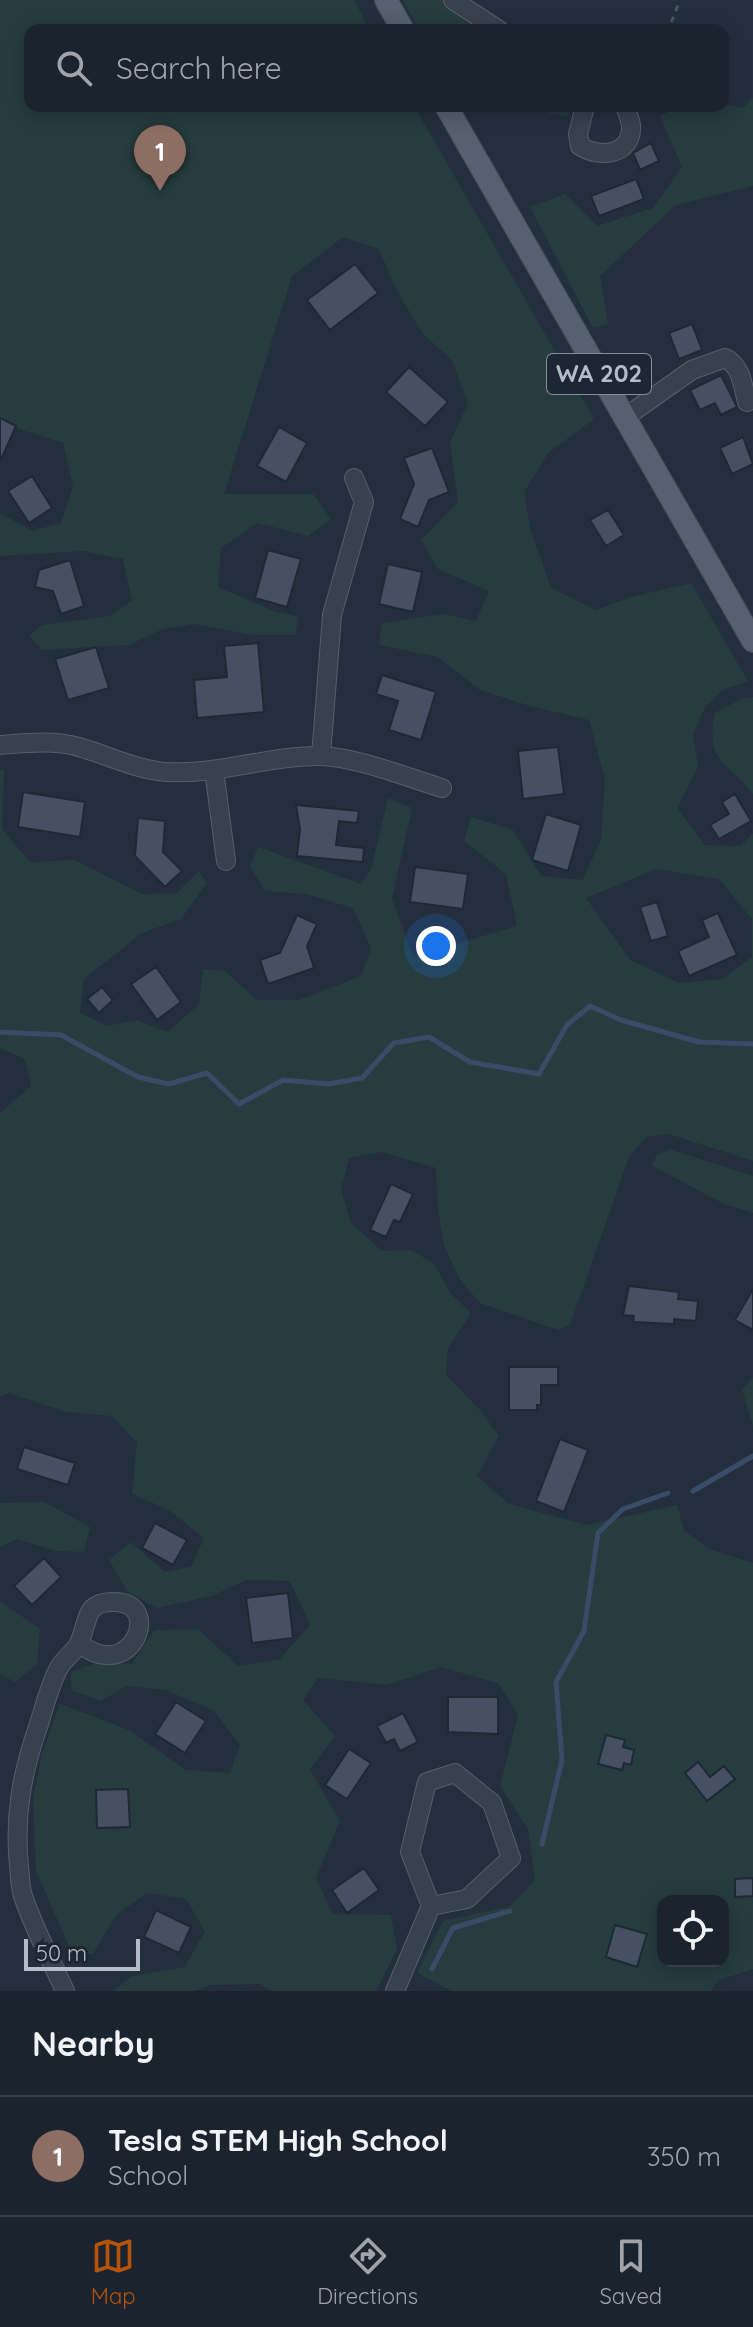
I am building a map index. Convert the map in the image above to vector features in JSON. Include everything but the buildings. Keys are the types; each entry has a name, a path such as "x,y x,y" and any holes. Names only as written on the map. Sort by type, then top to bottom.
{"main road":[{"path":"386,0 400,24"},
{"name":"WA 202","path":"449,112 750,631"}],"street":[{"path":"453,0 490,24"},
{"path":"584,112 578,134 580,146 601,155 618,152 628,140 631,125 627,112"},
{"path":"624,418 692,370 725,358 732,361 737,369 747,402"},
{"path":"321,756 332,615 364,502 354,478"},
{"path":"0,745 48,742 165,772 214,770 267,759 321,756 370,766 442,788"},
{"path":"214,770 226,861"},
{"path":"65,1991 22,1894 16,1836 19,1796 29,1751 60,1666 79,1643"},
{"path":"395,1991 431,1906 410,1852 427,1782 455,1773 492,1803 511,1858 467,1899 431,1906"}],"path":[{"path":"671,24 678,5 675,0"}],"green space":[{"path":"0,0 354,0 367,24 24,24 24,112 417,112 594,419 548,453 524,492 530,528 551,588 596,610 631,597 691,583 748,681 723,690 705,707 693,734 698,766 677,808 705,845 741,846 753,833 753,1161 669,1134 646,1137 629,1157 570,1325 558,1330 480,1303 461,1281 444,1246 436,1168 381,1152 349,1158 341,1190 351,1223 382,1251 412,1250 434,1264 451,1294 471,1313 448,1348 446,1375 480,1410 499,1436 477,1476 509,1504 587,1525 677,1505 684,1530 709,1549 753,1563 753,1969 719,1980 710,1991 452,1991 417,1973 443,1921 510,1906 535,1880 528,1829 500,1786 518,1715 498,1683 441,1667 387,1685 318,1678 303,1700 335,1736 310,1770 340,1821 316,1878 333,1914 391,1915 397,1949 376,1991 271,1991 260,1984 211,1985 194,1991 113,1991 132,1976 185,1967 205,1931 186,1899 147,1893 117,1914 93,1954 73,1955 36,1871 33,1799 42,1753 60,1704 129,1730 186,1770 230,1773 240,1745 213,1710 165,1690 126,1686 101,1701 71,1690 71,1672 96,1663 132,1664 154,1630 198,1629 238,1666 280,1659 310,1625 290,1581 246,1580 212,1596 157,1608 127,1591 109,1560 131,1542 165,1572 192,1566 204,1538 169,1510 132,1494 137,1443 112,1416 66,1412 9,1393 0,1397 0,1113 31,1086 25,1059 0,1048 0,770 4,770 2,829 30,862 75,860 142,894 176,893 199,871 207,883 181,919 142,933 84,979 80,1013 107,1026 136,1020 168,1032 199,1004 203,969 225,971 257,1000 299,1000 361,976 371,948 353,908 306,894 265,891 250,866 258,847 361,884 371,870 388,798 412,808 392,898 413,957 517,926 506,874 464,841 471,817 513,830 541,876 583,880 601,839 605,779 589,720 480,690 438,657 379,645 382,623 443,614 476,621 489,591 438,569 421,540 458,502 450,443 468,403 452,360 423,334 397,291 379,249 343,237 292,276 224,494 313,494 331,519 308,536 257,523 221,548 218,587 274,611 299,617 295,635 253,635 194,624 163,629 129,645 42,650 29,636 42,625 110,616 132,601 123,559 84,551 0,556 0,513 32,531 61,523 73,486 63,443 0,423","holes":["656,869 719,879 752,919 752,957 722,979 679,983 630,960 586,898"]},
{"path":"402,0 445,0 481,24 416,24"},
{"path":"753,98 753,186 676,205 600,276 608,324 593,328 530,207 565,194 597,226 653,208 682,167 660,116 668,112 729,112 729,105 743,108"},
{"path":"546,112 570,112 566,117"},
{"path":"753,697 753,794 720,760 715,752 712,729 715,713 741,699"},
{"path":"669,1149 753,1176 753,1213 724,1204 651,1165 658,1154"},
{"path":"753,1378 753,1426 742,1389"},
{"path":"44,1502 90,1527 84,1552 55,1551 17,1539 0,1547 0,1503"},
{"path":"0,1601 40,1629 37,1664 15,1682 0,1674"}],"waterway":[{"path":"0,1032 61,1035 138,1077 169,1084 207,1073 239,1104 283,1080 329,1084 362,1078 394,1043 429,1037 470,1062 539,1074 567,1025 590,1006 621,1020 699,1042 753,1044"},
{"path":"693,1491 753,1456"},
{"path":"542,1844 562,1760 556,1682 584,1631 598,1533 623,1509 668,1493"},
{"path":"432,1969 453,1928 510,1911"}],"place":[{"name":"Tesla STEM High School","path":"160,191"}]}
